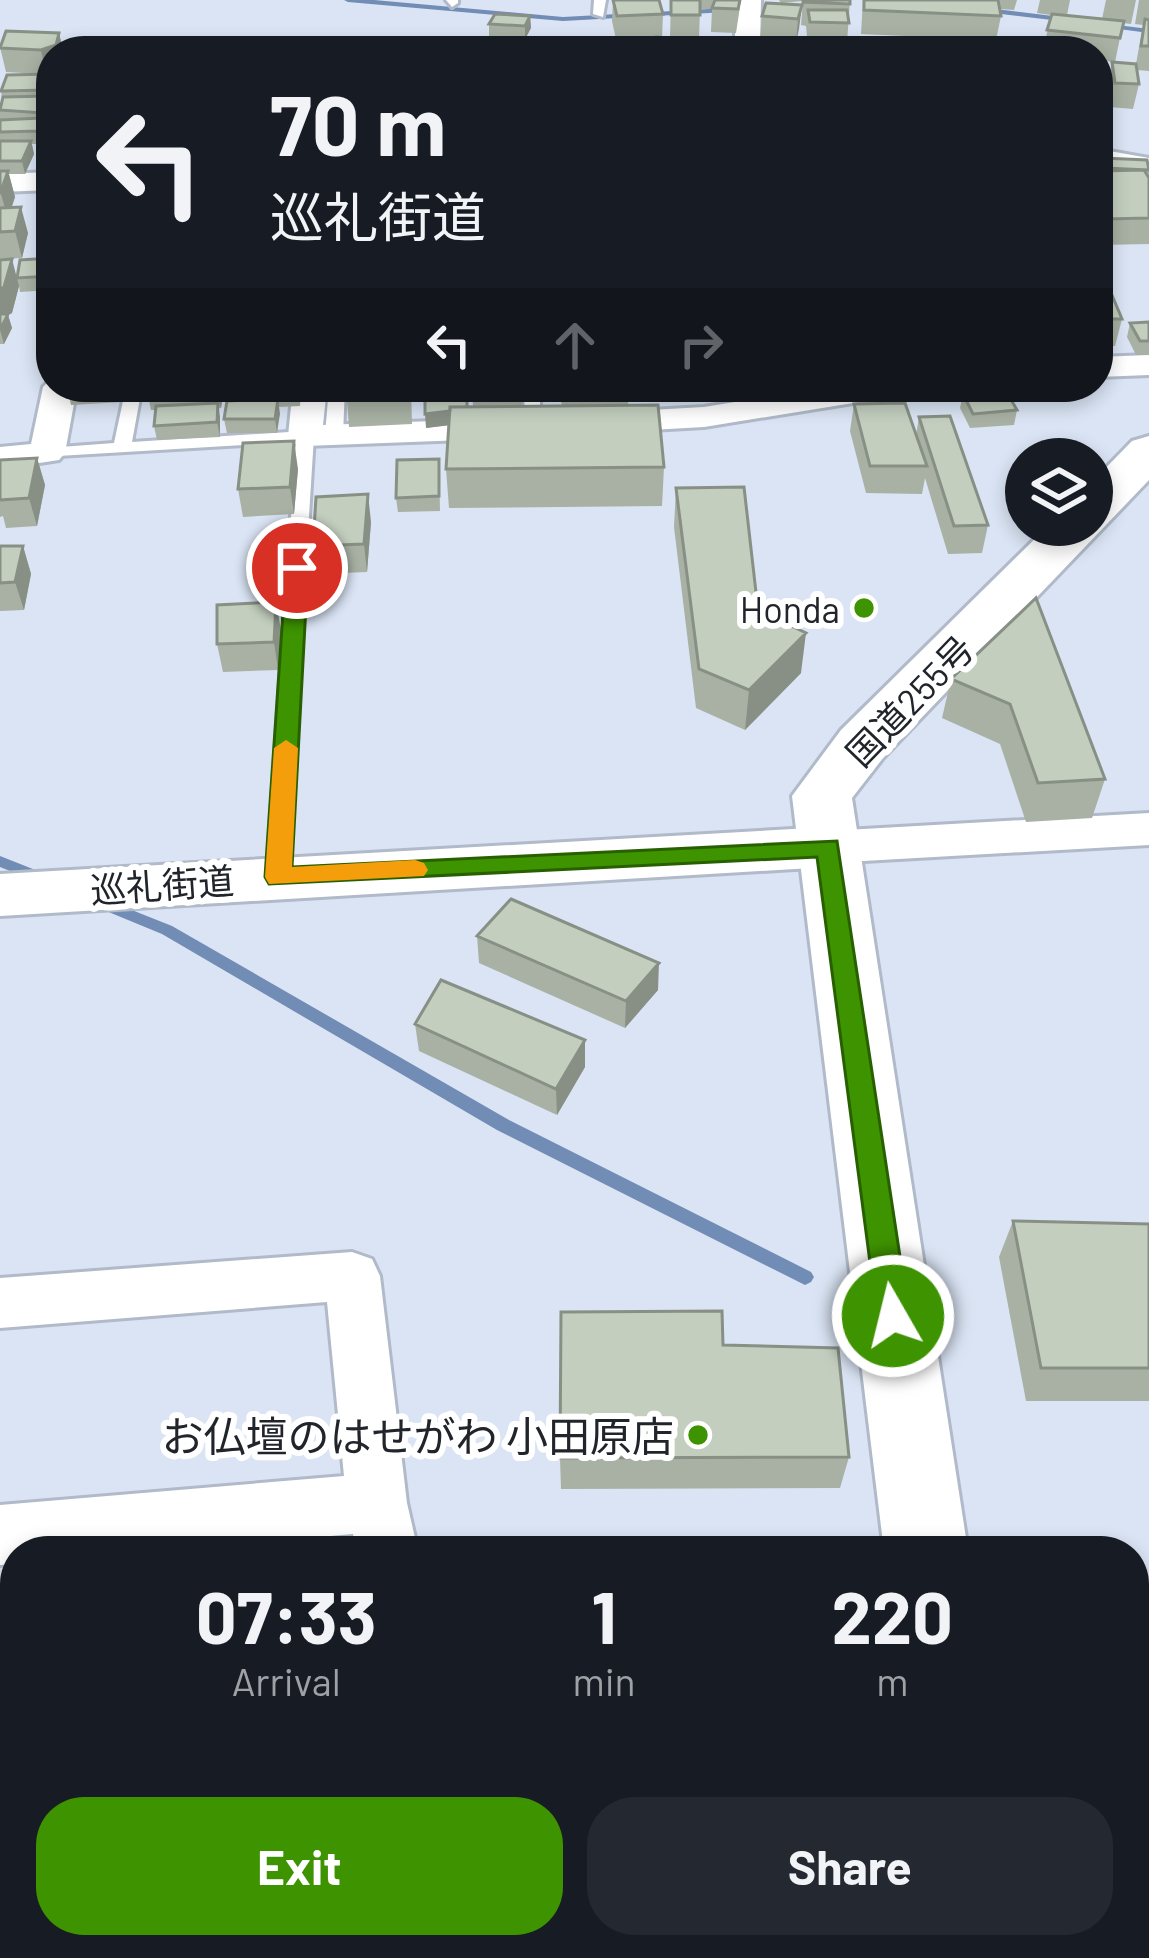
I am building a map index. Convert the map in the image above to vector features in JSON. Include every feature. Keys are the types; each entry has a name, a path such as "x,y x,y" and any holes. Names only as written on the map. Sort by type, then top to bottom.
{"highway":[{"path":"1113,489 1149,451"},
{"name":"国道255号","path":"924,1536 822,796 862,744 1057,546"}],"street":[{"path":"747,36 748,0"},
{"path":"1113,160 1149,167"},
{"path":"0,183 36,182"},
{"path":"1113,366 1149,365"},
{"path":"0,458 47,453 57,402"},
{"path":"313,402 320,436 704,417 797,402"},
{"path":"828,847 1149,829"},
{"name":"巡礼街道","path":"0,895 828,847"},
{"path":"0,1303 352,1276 382,1527 0,1535"}],"lane":[{"path":"122,449 131,402"},
{"path":"278,877 320,436 332,402"},
{"path":"533,402 534,427"},
{"path":"47,453 320,436"}],"building":[{"path":"613,0 659,0 663,14 617,16"},
{"path":"671,0 700,0 700,15 671,15"},
{"path":"715,0 740,0 738,9 712,8"},
{"path":"850,0 850,4 803,2"},
{"path":"864,0 998,0 1001,16 864,10"},
{"path":"766,3 802,5 798,19 762,16"},
{"path":"808,10 847,10 849,23 810,22"},
{"path":"495,14 530,16 525,26 489,24"},
{"path":"1052,14 1124,21 1120,38 1047,30"},
{"path":"1145,19 1149,20 1149,46 1141,46"},
{"path":"6,31 59,33 36,36 36,50 0,48"},
{"path":"1113,62 1136,64 1139,84 1115,83"},
{"path":"36,74 36,90 1,91 7,75"},
{"path":"36,96 36,113 0,110 3,97"},
{"path":"36,118 36,131 0,132 0,120"},
{"path":"0,141 31,141 22,161 0,161"},
{"path":"1113,158 1147,160 1149,170 1113,168"},
{"path":"1144,170 1149,178 1149,218 1113,219 1113,171"},
{"path":"0,171 8,171 0,194"},
{"path":"21,207 15,231 0,232 0,208"},
{"path":"12,259 4,287 0,289 0,260"},
{"path":"36,259 36,277 17,278 20,260"},
{"path":"1113,298 1122,319 1113,319"},
{"path":"1149,322 1149,341 1140,341 1130,323"},
{"path":"227,402 278,402 275,419 224,419"},
{"path":"425,402 467,402 467,407 425,414"},
{"path":"967,402 1012,402 1017,410 973,414"},
{"path":"218,403 217,422 154,426 156,406"},
{"path":"905,403 927,466 870,466 854,404"},
{"path":"658,405 664,467 446,469 450,407"},
{"path":"950,416 988,525 954,526 919,417"},
{"path":"294,441 290,487 238,489 243,443"},
{"path":"37,458 29,498 0,500 0,460"},
{"path":"439,459 439,496 396,498 397,460"},
{"path":"744,487 758,610 806,633 749,690 699,669 676,488"},
{"path":"368,494 364,544 313,546 316,497"},
{"path":"0,546 23,546 15,582 0,583"},
{"path":"1036,598 1105,779 1038,783 1010,704 951,679"},
{"path":"276,602 274,642 217,644 217,605"},
{"path":"511,899 659,963 626,1001 477,936"},
{"path":"441,980 585,1040 556,1089 415,1024"},
{"path":"1013,1221 1149,1224 1149,1368 1041,1368"},
{"name":"お仏壇のはせがわ 小田原店","path":"722,1311 723,1345 838,1348 849,1457 560,1458 561,1312"}],"waterway":[{"path":"348,0 563,19 782,7"},
{"path":"979,9 1069,20"},
{"path":"1104,25 1149,31"},
{"path":"0,861 43,879"},
{"path":"99,902 167,930 503,1125 805,1277"}],"slow traffic":[{"path":"286,748 278,877 415,870"}],"place":[{"name":"Honda","path":"864,608"},
{"name":"お仏壇のはせがわ 小田原店","path":"698,1435"}],"route":[{"path":"297,568 278,877 828,847 893,1316"}]}
